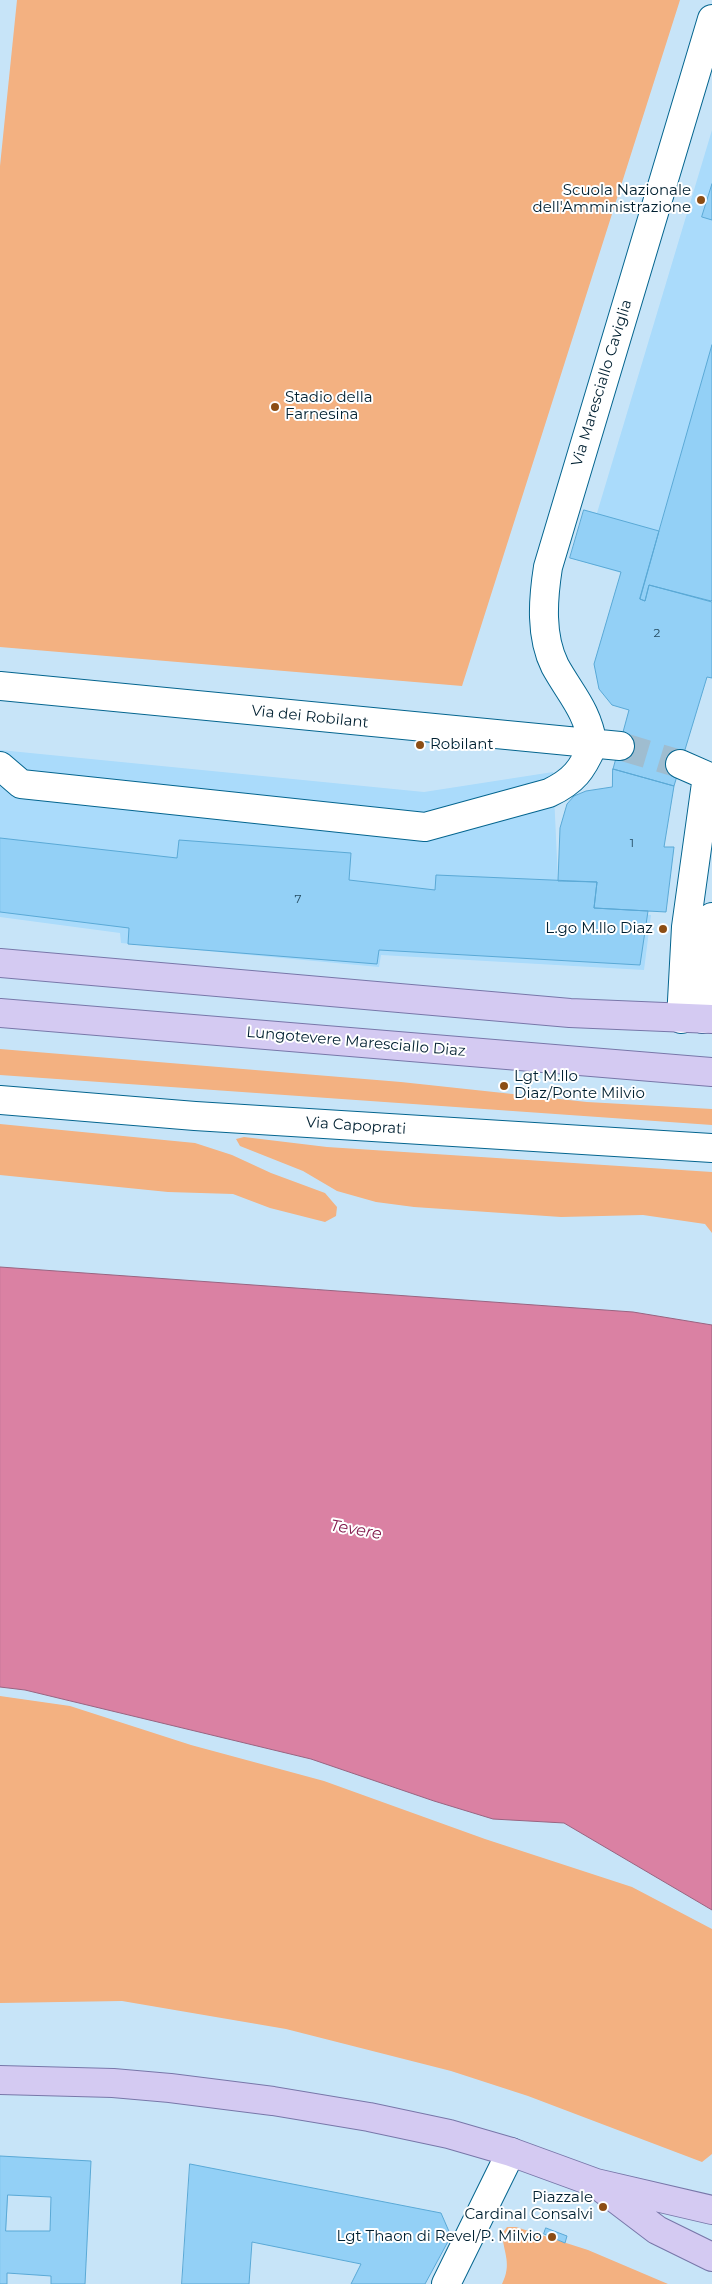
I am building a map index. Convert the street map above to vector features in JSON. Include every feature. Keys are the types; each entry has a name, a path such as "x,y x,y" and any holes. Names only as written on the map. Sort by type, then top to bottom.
{"main road":[{"path":"0,963 570,1013 699,1019"},
{"name":"Lungotevere Maresciallo Diaz","path":"0,1013 712,1072"},
{"path":"0,2080 113,2083 272,2101 369,2117 449,2134 511,2152 596,2183 712,2210"},
{"path":"596,2183 657,2230 712,2257"}],"street":[{"name":"Via Maresciallo Caviglia","path":"606,745 550,654 544,612 547,574 712,19"},
{"name":"Via dei Robilant","path":"0,686 606,745"},
{"path":"0,766 21,784 425,827 549,793 563,787 606,745"},
{"path":"680,764 710,777 686,927 699,1019"},
{"path":"699,1019 712,917"},
{"name":"Via Capoprati","path":"0,1100 195,1116 712,1148"},
{"path":"446,2284 511,2152"}],"shaded area":[{"name":"Stadio della Farnesina","path":"17,0 680,0 462,686 0,647 0,166"},
{"path":"712,130 712,678 707,677 629,710 612,705 599,689 594,664 621,573 570,558 584,510 597,513"},
{"path":"0,750 424,792 553,772 558,881 595,908 651,915 644,970 381,955 379,967 121,943 120,933 0,917"},
{"path":"0,1049 401,1082 587,1102 712,1109 712,1125 0,1075"},
{"path":"0,1124 195,1143 232,1155 271,1173 325,1193 337,1207 336,1216 325,1222 270,1208 233,1194 168,1192 0,1175"},
{"path":"244,1137 327,1147 712,1172 712,1233 705,1224 643,1215 561,1217 414,1207 376,1202 337,1191 303,1171 240,1146 236,1139"},
{"path":"0,1696 70,1706 191,1745 324,1781 485,1839 632,1887 712,1929 712,2154 702,2162 528,2096 451,2071 286,2029 122,2001 0,2003"},
{"path":"507,2227 516,2227 588,2250 668,2284 502,2284 507,2265 502,2234"}],"water":[{"name":"Tevere","path":"0,1267 633,1312 712,1325 712,1910 564,1823 493,1819 311,1759 25,1690 0,1687"}],"building":[{"path":"712,184 712,220 702,217"},
{"path":"712,345 712,600 649,585 645,601 640,599"},
{"path":"584,510 659,531 640,599 645,601 649,585 712,602 712,678 707,677 674,786 613,769 629,710 612,705 599,689 594,664 621,572 570,558"},
{"path":"613,769 674,786 664,847 674,847 666,912 594,908 597,882 558,881 560,828 567,804 574,796 586,791 612,787"},
{"path":"0,838 177,858 179,840 351,853 349,880 435,890 436,875 597,882 594,908 648,911 640,965 379,950 377,964 128,944 129,928 0,912"},
{"path":"0,2156 91,2161 85,2284 51,2284 51,2276 7,2273 7,2284 0,2284","holes":["8,2195 51,2197 50,2231 6,2231"]},
{"path":"190,2164 441,2213 451,2236 425,2284 351,2284 361,2264 252,2242 249,2284 182,2284"},
{"path":"546,2228 567,2236 565,2243 544,2234"}],"tunnel":[{"path":"620,746 680,764"}],"place":[{"name":"Scuola Nazionale dell'Amministrazione","path":"701,200"},
{"name":"Stadio della Farnesina","path":"275,407"},
{"name":"Robilant","path":"420,745"},
{"name":"L.go M.llo Diaz","path":"663,929"},
{"name":"Lgt M.llo Diaz/Ponte Milvio","path":"504,1086"},
{"name":"Piazzale Cardinal Consalvi","path":"603,2207"},
{"name":"Lgt Thaon di Revel/P. Milvio","path":"552,2237"}]}
